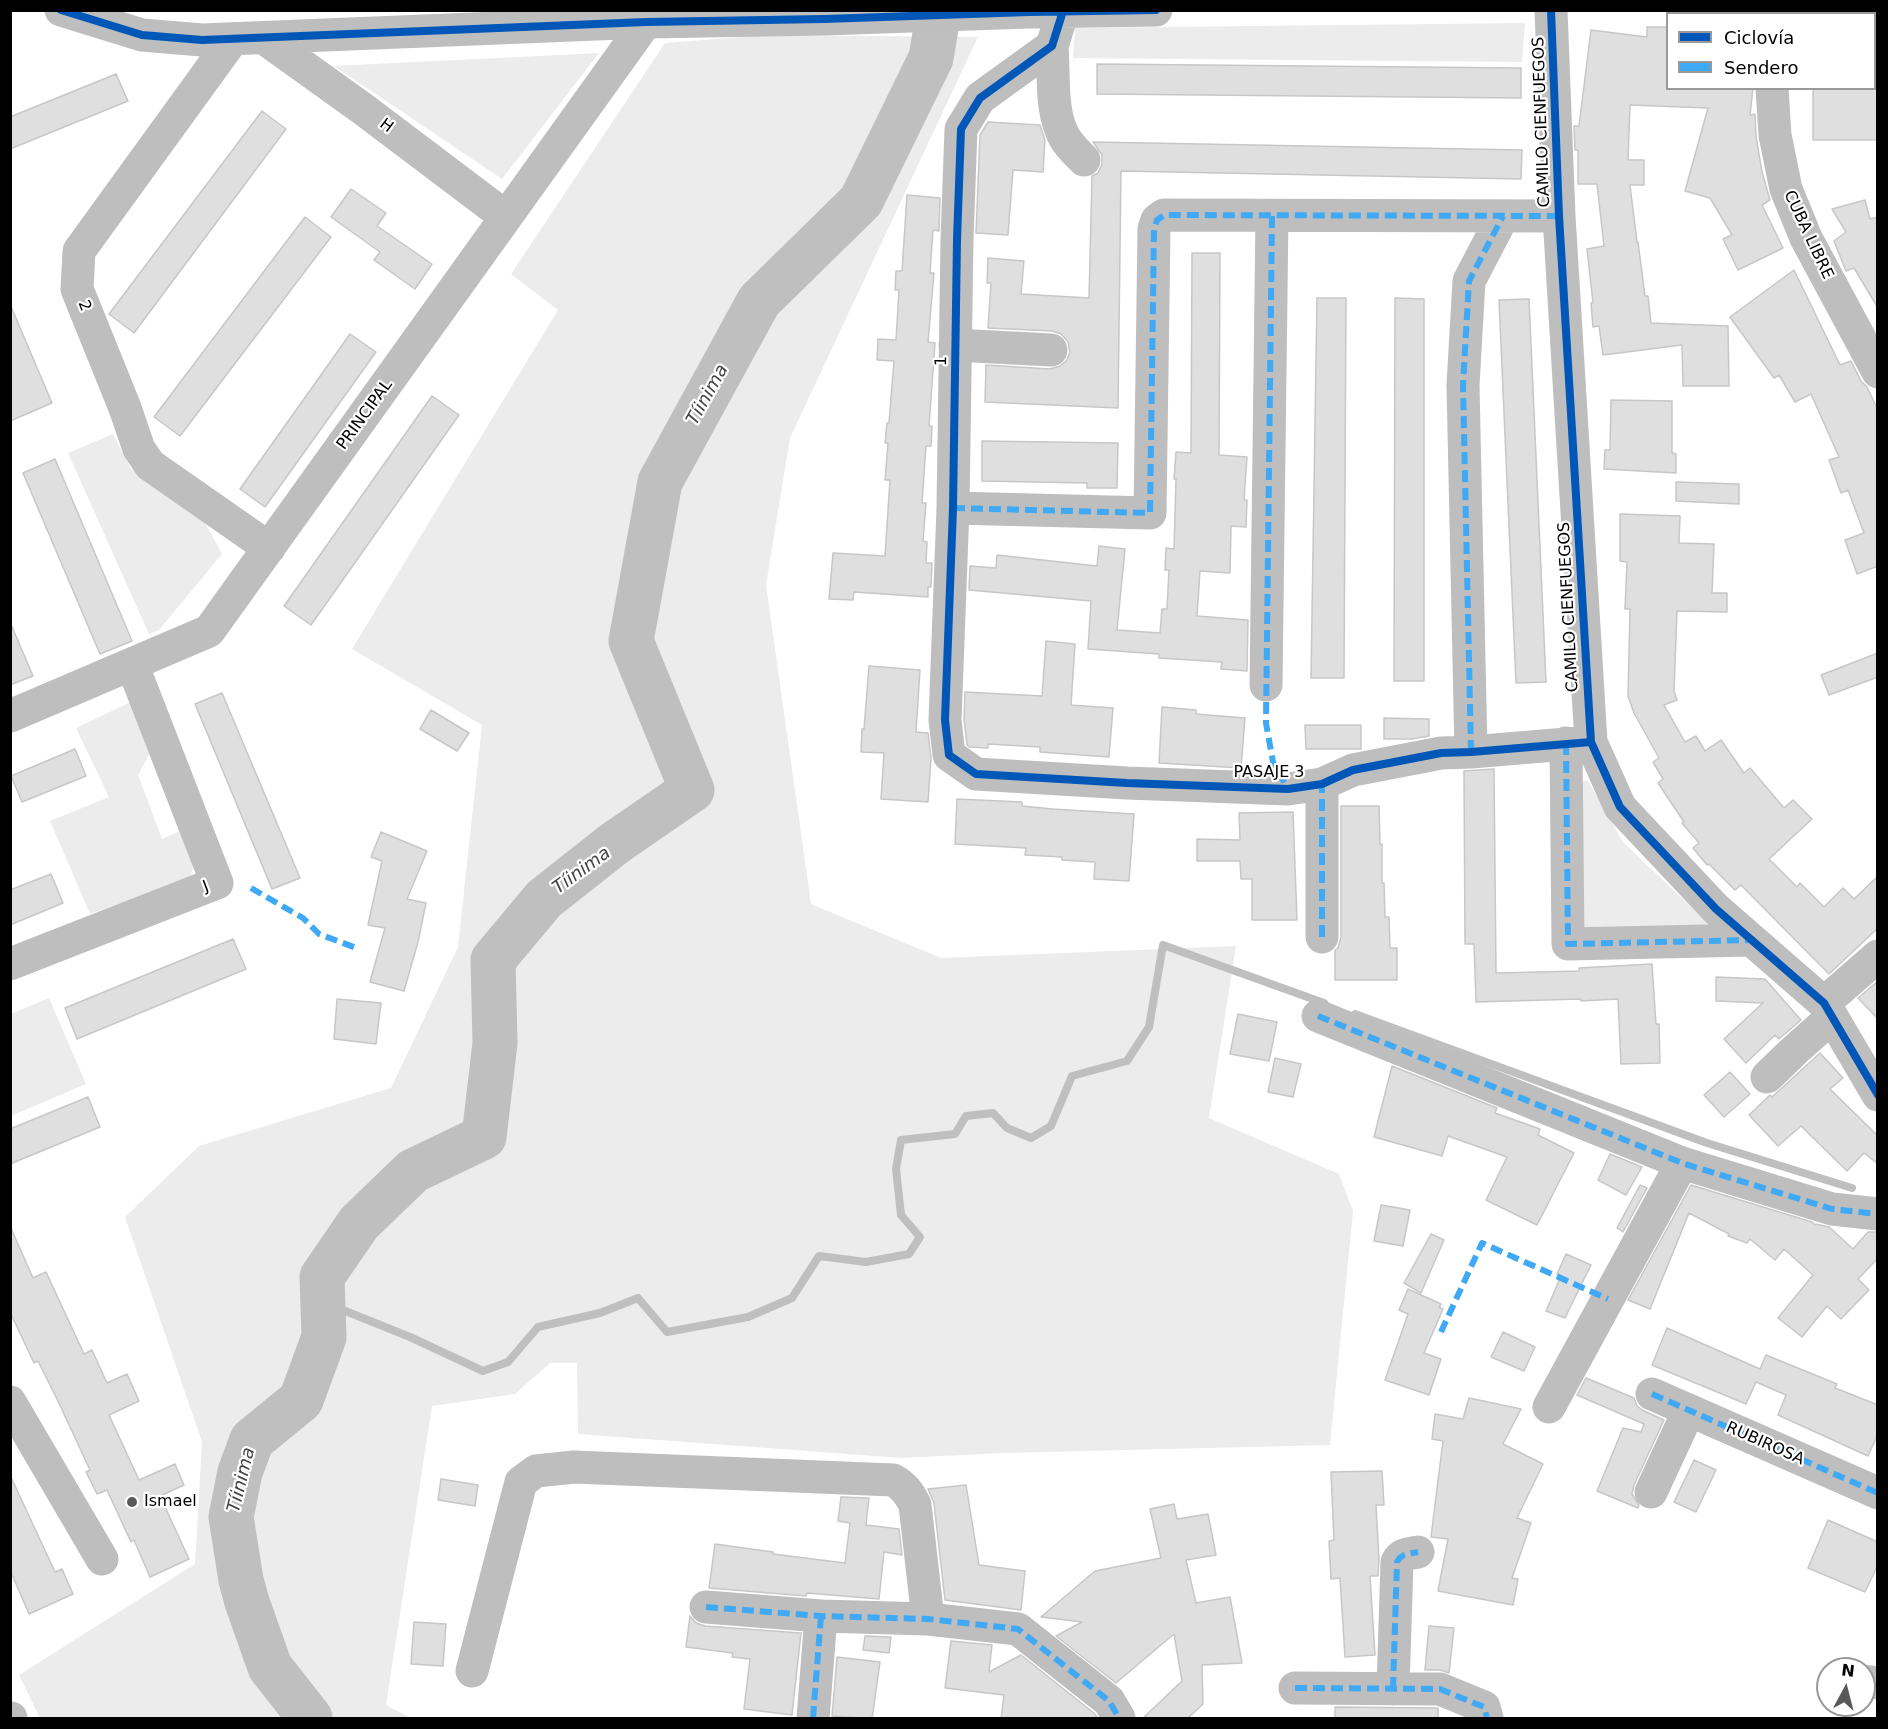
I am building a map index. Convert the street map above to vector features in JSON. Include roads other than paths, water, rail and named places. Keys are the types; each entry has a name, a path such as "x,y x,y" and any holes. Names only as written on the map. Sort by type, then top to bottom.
{"street":[{"path":"61,10 142,35 202,40 775,15 824,19 1156,10"},
{"name":"CAMILO CIENFUEGOS","path":"1551,10 1578,742 1620,807 1716,909 1828,1010 1878,1095"},
{"path":"1718,10 1768,12"},
{"path":"1064,12 1052,46 1055,110 1067,141 1084,160"},
{"name":"PRINCIPAL","path":"10,716 209,632 646,22"},
{"name":"H","path":"248,39 363,108 506,217"},
{"name":"2","path":"248,39 79,251 77,289 139,449 150,465 269,548"},
{"name":"1","path":"949,755 945,720 953,508 961,129 980,98 1052,46"},
{"name":"CUBA LIBRE","path":"1772,90 1775,135 1786,189 1806,238 1878,372"},
{"path":"953,508 1150,513 1154,240 1157,220 1164,215 1559,216"},
{"path":"1266,685 1272,216"},
{"path":"1471,752 1463,385 1469,281 1503,216"},
{"path":"955,345 1051,350"},
{"name":"J","path":"10,964 217,883 132,664"},
{"path":"1578,742 1568,944 1751,940"},
{"name":"PASAJE 3","path":"949,755 976,774 1288,789 1322,784 1353,770 1441,753 1578,742"},
{"path":"1322,784 1322,937"},
{"path":"1767,1077 1795,1050 1878,956"},
{"path":"1318,1016 1682,1163 1832,1209 1878,1214"},
{"path":"1550,1407 1682,1163"},
{"name":"RUBIROSA","path":"1652,1394 1878,1493"},
{"path":"10,1402 102,1558"},
{"path":"1651,1492 1689,1410"},
{"path":"472,1671 521,1482 536,1471 574,1467 892,1480 908,1491 915,1505 928,1619"},
{"path":"1393,1689 1397,1562 1399,1557 1418,1552"},
{"path":"706,1607 821,1616 928,1619 1018,1629 1109,1701 1119,1719"},
{"path":"813,1719 821,1616"},
{"path":"1295,1688 1440,1689 1484,1707 1487,1719"}],"waterway":[{"name":"Tíinima","path":"310,1718 270,1667 247,1602 241,1580 231,1517 240,1472 252,1440 301,1400 324,1337 322,1277 359,1223 413,1171 484,1137 495,1043 493,960 544,899 615,843 692,790 631,641 660,482 759,301 861,201 931,58 939,10"},
{"path":"323,1302 410,1337 483,1371 508,1362 538,1327 600,1313 638,1298 667,1332 748,1317 792,1298 819,1256 866,1262 909,1254 920,1237 901,1215 896,1169 901,1140 955,1134 966,1116 993,1113 1007,1128 1031,1138 1051,1126 1072,1076 1127,1061 1149,1027 1163,945 1324,1003"},
{"path":"1355,1014 1707,1143 1852,1188"}],"place":[{"name":"Ismael","path":"132,1502"}]}
